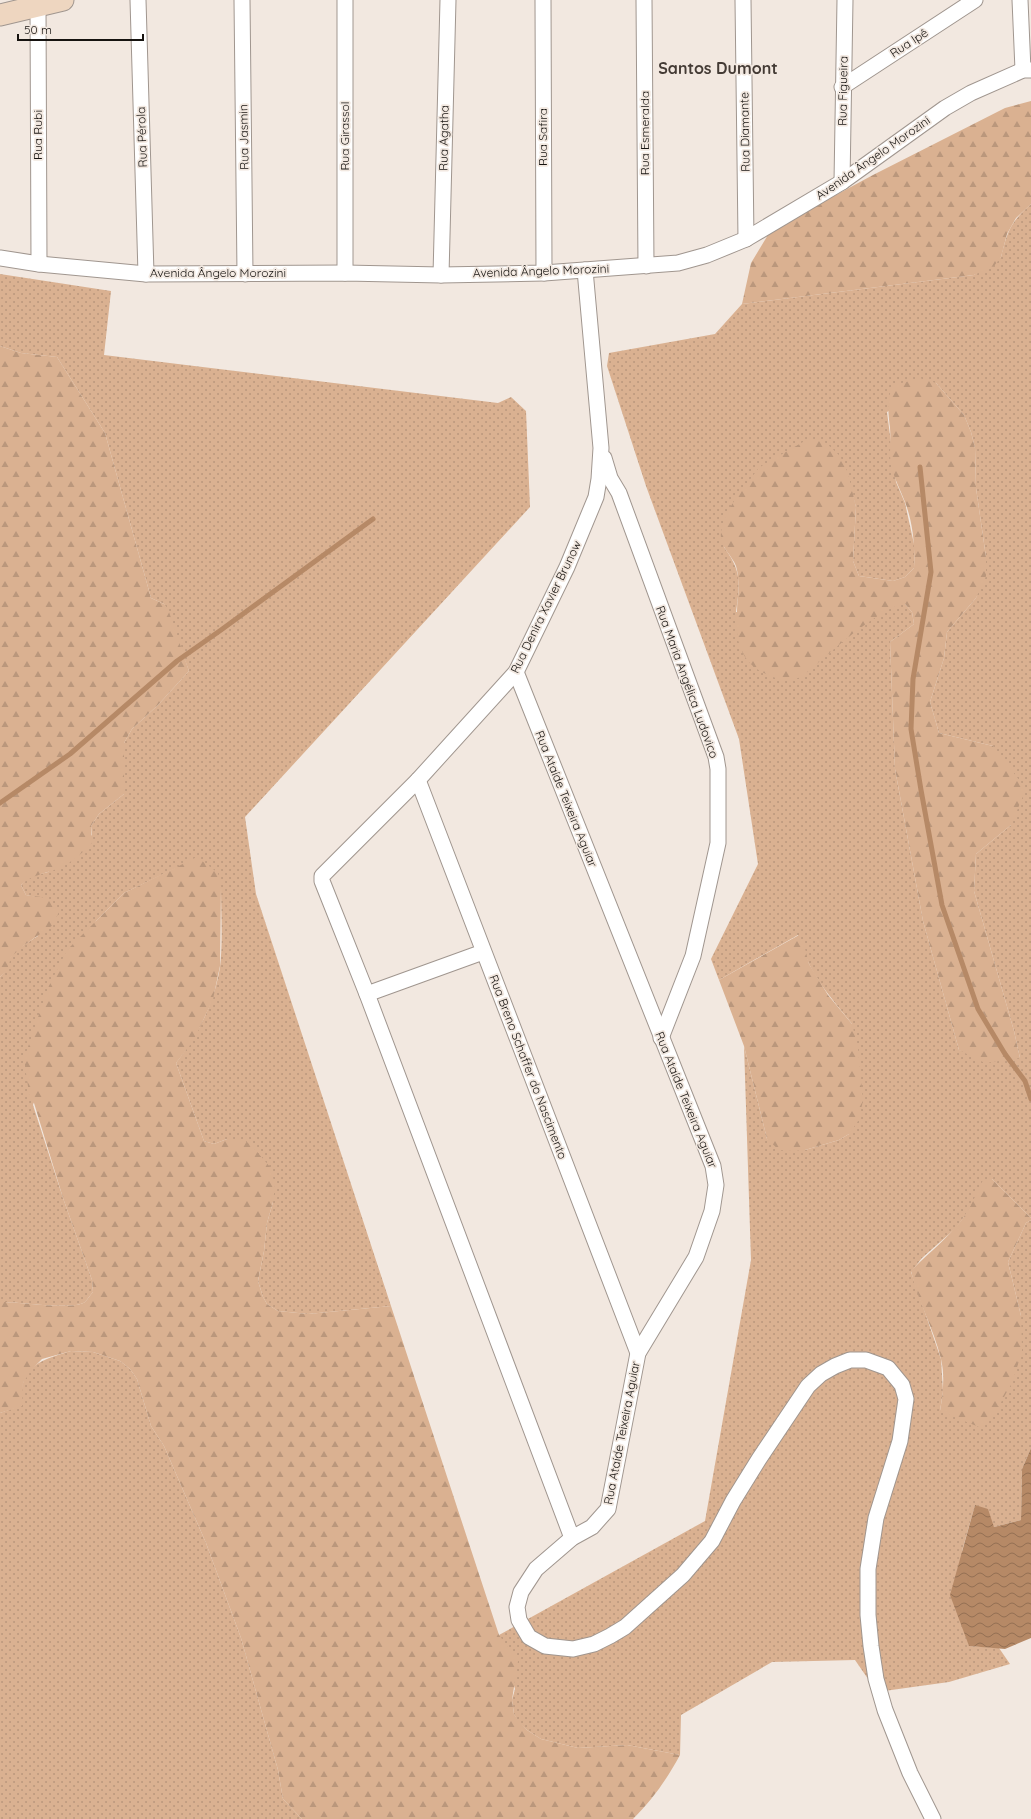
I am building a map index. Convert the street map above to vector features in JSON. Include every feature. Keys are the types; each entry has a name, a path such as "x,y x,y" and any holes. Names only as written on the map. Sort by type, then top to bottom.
{"street":[{"path":"0,15 63,0"},
{"name":"Rua Pérola","path":"138,0 146,274"},
{"name":"Rua Jasmin","path":"242,0 245,274"},
{"name":"Rua Girassol","path":"345,0 345,273"},
{"name":"Rua Agatha","path":"441,275 448,0"},
{"name":"Rua Safira","path":"543,0 544,273"},
{"name":"Rua Esmeralda","path":"644,0 646,266"},
{"name":"Rua Diamante","path":"743,0 746,239"},
{"name":"Rua Figueira","path":"842,182 844,0"},
{"name":"Rua Ipê","path":"842,87 976,0"},
{"path":"1020,0 1027,70"},
{"name":"Rua Rubi","path":"38,6 39,264"},
{"name":"Avenida Ângelo Morozini","path":"0,258 39,264 146,274 345,273 441,275 544,273 646,266 692,260 746,239 842,182 946,108 971,93 1027,70"},
{"name":"Rua Denira Xavier Brunow","path":"367,994 322,881 322,876 324,872 418,780 516,672 567,567 596,497 599,480 601,448 586,270"},
{"name":"Rua Maria Angélica Ludovico","path":"601,448 610,478 619,493 713,750 718,769 718,843 693,956 661,1038"},
{"name":"Rua Ataíde Teixeira Aguiar","path":"516,672 661,1038 714,1166 716,1185 712,1211 696,1257 638,1353 608,1508 602,1517 592,1527 572,1538 536,1570 521,1592 517,1608 520,1620 529,1637 545,1646 573,1649 594,1644 625,1627 655,1602 683,1575 712,1541 733,1501 759,1459 808,1386 820,1374 850,1360 866,1360 888,1368 902,1385 906,1399 900,1441 876,1518 868,1569 868,1615 871,1646 876,1679 885,1710 910,1773 933,1819"},
{"name":"Rua Breno Schaffer do Nascimento","path":"418,780 638,1353"},
{"path":"483,952 367,994 572,1538"}],"green space":[{"path":"1031,101 1031,204 1016,218 1007,234 1001,257 994,266 974,275 742,304 751,263 771,230 873,175 1005,108"},
{"path":"1031,204 1031,1218 992,1179 956,1228 922,1258 911,1272 941,1359 943,1391 940,1411 1021,1316 1008,1262 1026,1223 1031,1220 1031,1448 1022,1469 1021,1520 994,1527 975,1505 962,1551 969,1646 999,1648 1010,1664 949,1682 877,1692 855,1660 772,1662 681,1715 680,1755 627,1745 578,1748 541,1739 518,1722 514,1714 512,1700 515,1689 499,1635 705,1521 751,1260 744,1046 767,1139 805,1150 839,1140 849,1134 852,1024 813,972 798,935 719,980 711,959 758,864 739,739 646,486 607,366 609,353 715,334 742,304 974,275 1001,257 1008,233 1014,222 1018,216","holes":["936,383 964,415 971,432 975,448 976,488 986,557 976,598 947,632 944,658 930,702 939,733 993,746 1011,825 976,854 974,891 1014,1031 1020,1058 959,1050 923,921 895,769 890,642 914,624 912,612 905,604 896,604 874,617 736,612 739,585 737,571 724,547 852,493 856,507 853,561 859,576 893,581 905,577 914,568 914,544 905,503 896,482 887,412"]},
{"path":"0,274 111,291 104,355 498,403 511,397 526,411 530,507 245,817 256,894 391,1306 308,1314 278,1311 267,1304 263,1297 258,1281 264,1251 267,1223 273,1202 227,1139 214,1144 204,1141 176,1063 192,1041 210,1006 214,993 220,967 222,927 221,887 176,868 124,893 96,921 33,1105 63,1198 92,1280 93,1292 85,1302 78,1305 69,1306 0,1302 0,977 6,970 12,955 22,946 38,936 40,898 26,895 21,885 29,877 48,872 92,835 91,826 99,814 124,794 124,743 132,729 158,705 189,671 164,604 151,598 105,433 57,357 21,353 0,346"},
{"path":"0,346 21,353 57,357 105,433 151,598 164,604 168,609 189,671 158,705 132,729 124,743 124,794 99,814 91,826 92,843 66,865 31,878 21,885 26,895 42,897 50,900 59,912 53,925 23,946 11,957 7,971 0,977"},
{"path":"919,378 936,383 964,415 971,432 975,448 976,488 986,557 986,576 976,598 947,632 944,658 930,702 939,733 993,746 1026,789 1011,825 976,854 974,891 1014,1031 1020,1058 985,1063 959,1050 923,921 895,769 890,642 914,624 912,612 905,604 894,607 881,614 852,634 802,677 787,679 773,677 756,668 749,662 740,647 737,630 739,586 736,566 721,538 723,524 730,508 757,470 803,442 815,440 826,443 840,456 848,473 856,507 853,561 859,576 893,581 905,577 914,568 914,543 908,510 895,479 891,465 888,412 892,386"},
{"path":"197,857 218,873 221,887 220,966 213,999 194,1040 176,1063 204,1141 214,1144 227,1139 243,1139 252,1146 270,1167 275,1185 273,1202 267,1223 264,1251 258,1281 263,1297 267,1304 278,1311 308,1314 391,1306 499,1635 518,1661 512,1700 514,1714 519,1722 527,1730 541,1739 578,1748 627,1745 680,1755 659,1788 633,1819 302,1819 283,1799 278,1770 241,1638 206,1543 164,1446 151,1426 137,1379 130,1369 120,1361 93,1352 71,1351 42,1359 32,1369 23,1383 22,1406 0,1413 0,1302 69,1306 78,1305 85,1302 93,1292 92,1280 63,1198 34,1103 30,1100 24,1059 48,988 67,950 124,893"},
{"path":"799,935 804,945 809,964 828,995 852,1024 858,1048 863,1101 858,1121 849,1134 839,1140 805,1150 793,1151 779,1150 767,1139 744,1046 719,980"},
{"path":"992,1179 1031,1218 1031,1220 1026,1223 1008,1262 1021,1316 1022,1352 1012,1383 996,1411 979,1427 940,1411 943,1385 941,1359 911,1271 960,1223 971,1205 983,1180"},
{"path":"71,1351 93,1352 120,1361 130,1369 137,1379 151,1426 164,1446 206,1543 241,1638 278,1770 283,1799 302,1819 0,1819 0,1413 22,1405 22,1385 26,1376 36,1365 56,1355"}],"water":[{"path":"1031,1448 1031,1638 1005,1649 969,1646 950,1595 975,1505 988,1509 994,1527 1021,1520 1022,1469"}],"waterway":[{"path":"920,467 931,572 913,679 911,729 921,790 942,905 978,1009 1005,1054 1025,1081 1031,1099"},
{"path":"0,803 70,754 177,661 373,519"}],"district":[{"name":"Santos Dumont","path":"718,68"}]}
